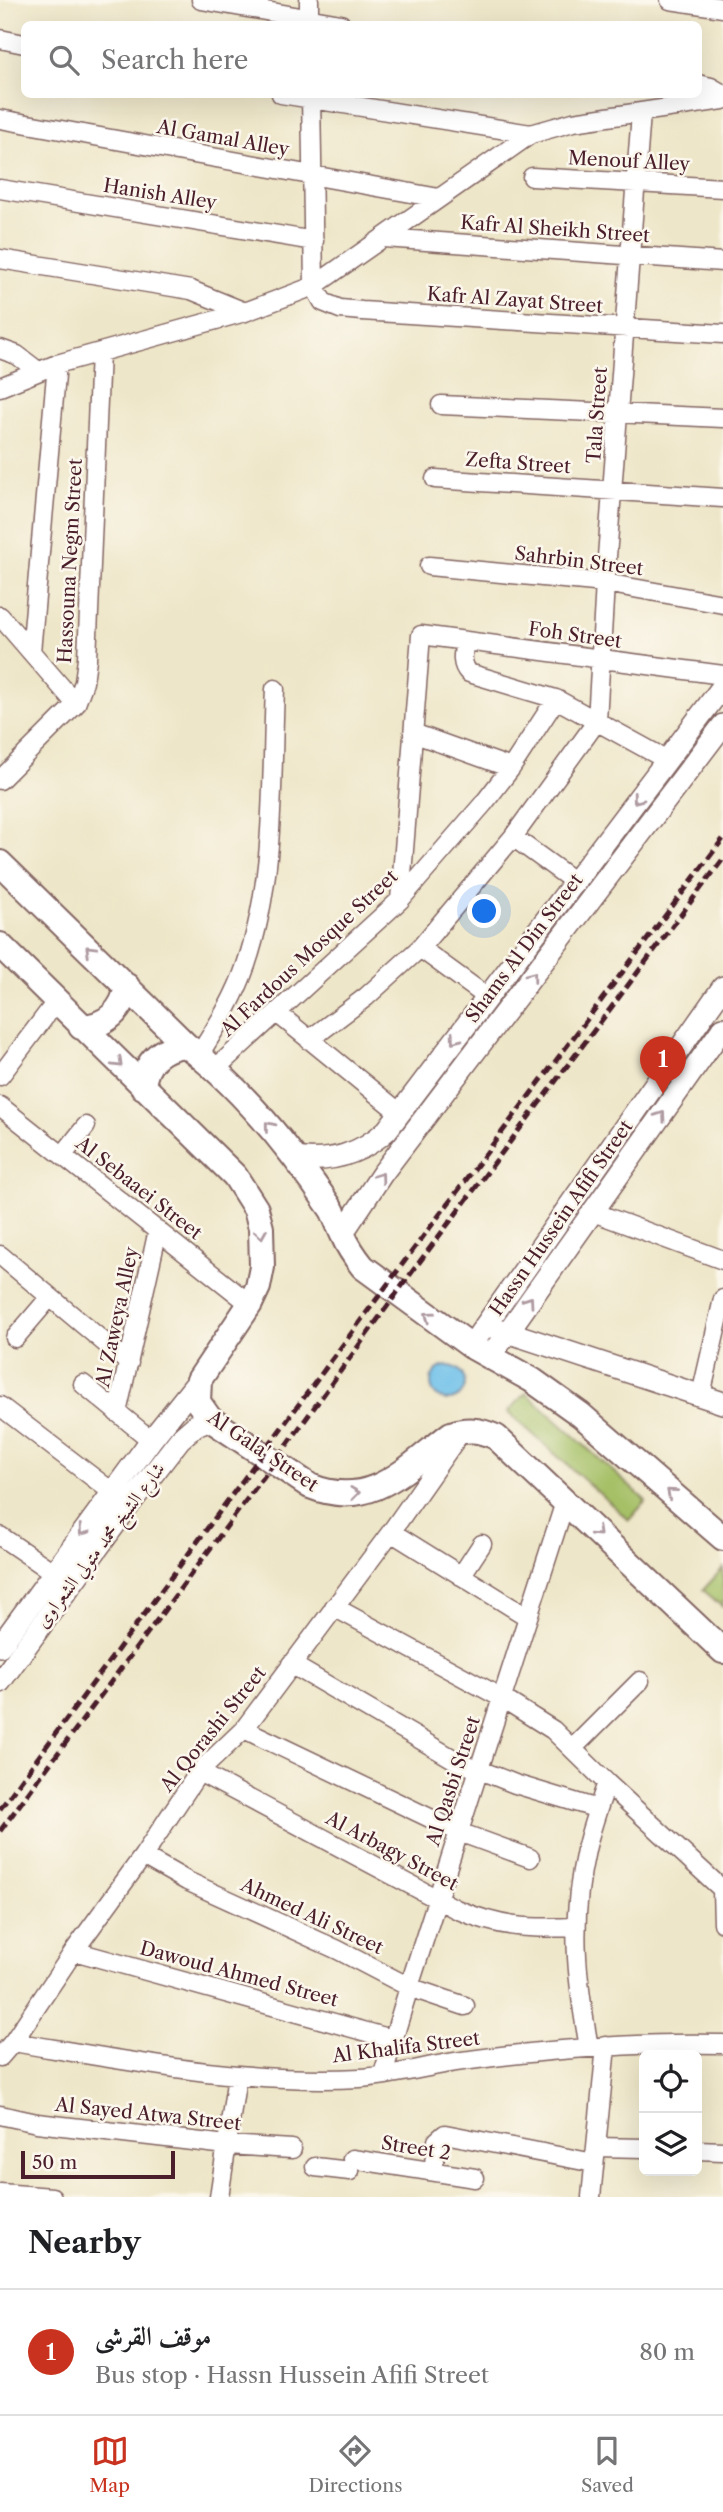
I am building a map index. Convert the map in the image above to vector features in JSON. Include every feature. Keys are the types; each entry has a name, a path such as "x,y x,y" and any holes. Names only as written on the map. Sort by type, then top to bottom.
{"main road":[{"path":"0,863 263,1118 334,1214 342,1234 363,1267 481,1352 532,1380 581,1415 723,1538"},
{"path":"0,945 80,1027 235,1176 256,1209 261,1228 263,1258 258,1287 250,1304 199,1380"},
{"path":"80,1027 100,1024 108,1019 122,1004 127,986"},
{"path":"143,1087 144,1077 152,1060 167,1048 200,1056"},
{"name":"Al Gala' Street","path":"199,1380 198,1402 210,1419 310,1486 325,1492 341,1495 373,1490 451,1434 463,1430"},
{"path":"463,1430 485,1432 505,1443 723,1651"}],"street":[{"path":"201,0 304,21"},
{"path":"309,0 309,21"},
{"path":"670,0 723,8"},
{"path":"0,39 21,43"},
{"path":"702,85 723,94"},
{"path":"311,98 314,286"},
{"path":"317,98 531,134"},
{"path":"0,387 57,364 245,312 314,286 531,134 573,122 723,100"},
{"name":"Tala Street","path":"597,721 641,113"},
{"name":"Al Gamal Alley","path":"0,119 439,198"},
{"name":"Menouf Alley","path":"532,177 723,188"},
{"name":"Hanish Alley","path":"0,189 313,241"},
{"name":"Kafr Al Sheikh Street","path":"384,238 723,262"},
{"path":"0,259 191,290 245,312"},
{"name":"Kafr Al Zayat Street","path":"314,286 323,302 340,309 723,334"},
{"path":"0,349 17,355 38,371"},
{"name":"Hassouna Negm Street","path":"0,780 76,704 84,682 100,352"},
{"path":"31,652 57,364"},
{"path":"441,405 723,418"},
{"name":"Zefta Street","path":"435,479 723,498"},
{"name":"Sahrbin Street","path":"429,566 605,583 723,604"},
{"path":"0,617 76,704"},
{"name":"Foh Street","path":"414,733 421,635 723,675"},
{"path":"465,641 463,660 469,673 556,699 667,760"},
{"name":"Shams Al Din Street","path":"294,1158 327,1160 358,1151 378,1138 400,1113 723,686"},
{"path":"200,1056 225,1015 236,990 246,964 263,897 269,845 275,689"},
{"name":"Al Fardous Mosque Street","path":"200,1056 276,1013 400,900 484,803 511,768 556,699"},
{"path":"309,1040 366,997 420,948 513,837 597,721"},
{"name":"Shams Al Din Street","path":"342,1234 382,1174 723,725"},
{"path":"400,900 414,733 511,768"},
{"path":"513,837 575,882"},
{"path":"420,948 487,998"},
{"name":"Hassn Hussein Afifi Street","path":"481,1352 486,1326 723,987"},
{"path":"0,1076 56,1002"},
{"path":"276,1013 400,1113"},
{"name":"Hassn Hussein Afifi Street","path":"481,1352 508,1331 723,1028"},
{"name":"Al Sebaaei Street","path":"0,1106 250,1304"},
{"path":"63,1155 86,1126"},
{"path":"593,1212 723,1260"},
{"name":"Al Zaweya Alley","path":"117,1413 158,1230"},
{"path":"1,1258 129,1363"},
{"path":"15,1338 50,1297"},
{"path":"701,1395 723,1301"},
{"path":"486,1326 723,1403"},
{"name":"شارع الشيخ محمد متولي الشعراوى","path":"1,1644 151,1440 199,1380"},
{"path":"83,1384 151,1440"},
{"path":"0,1406 113,1492"},
{"name":"شارع الشيخ محمد متولي الشعراوى","path":"0,1682 180,1439 196,1425 210,1419"},
{"name":"Al Qorashi Street","path":"0,2057 143,1856 199,1772 244,1729 391,1532 463,1430"},
{"name":"Al Qasbi Street","path":"383,2074 565,1502"},
{"path":"391,1532 528,1617"},
{"path":"0,1536 53,1572"},
{"path":"461,1576 482,1544"},
{"path":"334,1607 537,1718 573,1748 723,1890 723,1923"},
{"path":"291,1664 437,1751 479,1770 598,1809"},
{"path":"573,1748 640,1681"},
{"path":"244,1729 459,1832 530,1858"},
{"name":"Al Arbagy Street","path":"199,1772 456,1909 497,1924 532,1929 575,1927"},
{"path":"591,2197 595,2155 597,2047 578,1987 575,1927 586,1847 607,1783"},
{"name":"Ahmed Ali Street","path":"143,1856 187,1881 338,1950 409,1986 466,2006"},
{"name":"Dawoud Ahmed Street","path":"74,1951 393,2039"},
{"name":"Al Khalifa Street","path":"13,2042 191,2071 237,2076 320,2078 363,2078 474,2059 597,2047 723,2044"},
{"path":"219,2197 237,2076"},
{"name":"Al Sayed Atwa Street","path":"0,2115 37,2123 228,2145 292,2149"},
{"path":"433,2171 437,2141 445,2134 595,2155 639,2149"},
{"path":"702,2150 723,2151"},
{"name":"Street 2","path":"315,2167 351,2165 433,2171 475,2178"},
{"path":"0,2193 52,2197"}],"green space":[{"path":"526,1393 646,1501 629,1520 508,1412"},
{"path":"723,1568 723,1607 703,1590"}],"water":[{"path":"448,1366 460,1371 465,1383 460,1395 448,1400 436,1395 431,1383 436,1371"}],"railway":[{"path":"0,1809 404,1262 723,839"},
{"path":"0,1831 282,1452 412,1272 723,859"}],"place":[{"name":"موقف القرشى","path":"663,1094"}]}
